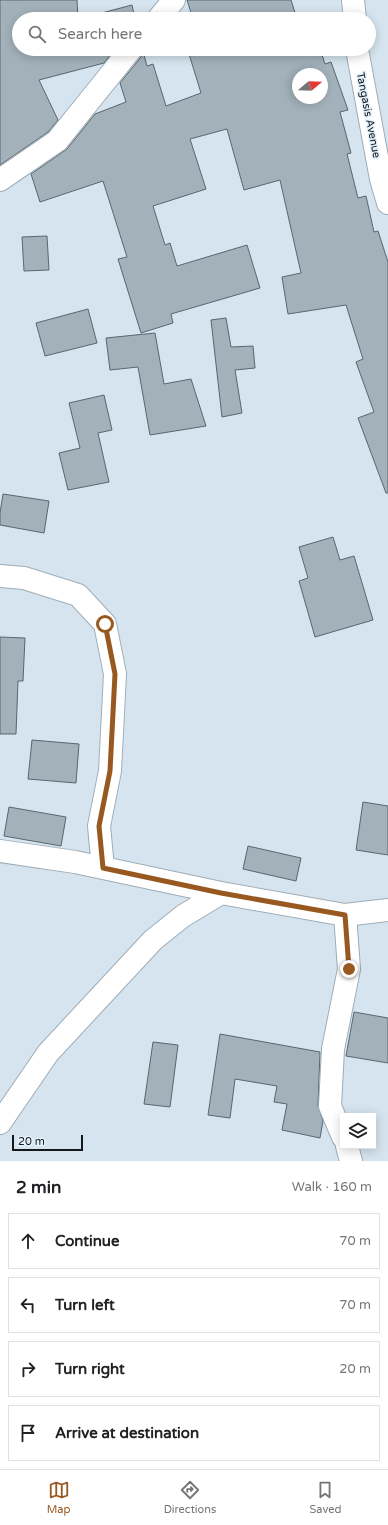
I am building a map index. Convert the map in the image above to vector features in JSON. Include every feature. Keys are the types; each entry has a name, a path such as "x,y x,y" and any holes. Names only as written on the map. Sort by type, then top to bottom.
{"street":[{"path":"164,12 174,0"},
{"path":"353,0 354,12"},
{"path":"0,180 57,141 125,56"},
{"name":"Tangasis Avenue","path":"358,56 381,179 388,203"},
{"path":"0,576 24,578 78,595 105,624 115,674 110,771 99,826 103,868"},
{"path":"0,851 75,862 221,893 345,915 388,910"},
{"path":"0,1123 48,1053 153,940 183,916 221,893"},
{"path":"340,1130 330,1106 333,1049 349,969 345,915"},
{"path":"348,1149 351,1161"}],"building":[{"path":"0,0 77,0 78,12 12,12 12,56 110,56 104,63 39,80 58,120 48,132 0,165"},
{"path":"187,0 291,0 295,12 191,12"},
{"path":"132,5 134,12 106,12"},
{"path":"141,56 144,56 147,66 153,64 166,106 201,93 190,56 322,56 325,64 331,62 348,110 340,112 351,153 347,154 358,198 366,196 374,232 378,231 388,262 388,493 386,493 358,418 374,412 356,362 363,359 346,305 288,314 282,277 301,273 280,180 244,190 227,129 190,139 206,189 153,206 165,245 170,243 177,266 247,245 260,288 171,314 173,323 141,333 118,259 127,257 103,181 40,202 31,174 67,149 95,114 126,102 120,83"},
{"path":"47,236 49,270 24,271 22,237"},
{"path":"88,309 97,343 45,356 36,323"},
{"path":"226,318 231,347 253,346 255,368 235,370 242,413 222,417 211,320"},
{"path":"155,333 164,384 191,379 206,426 150,435 138,367 110,370 106,338"},
{"path":"104,395 112,430 98,433 109,482 68,490 59,453 80,448 69,403"},
{"path":"3,494 49,501 44,533 0,525"},
{"path":"333,537 340,560 354,556 373,620 315,637 299,581 308,578 299,547"},
{"path":"0,637 25,638 23,681 18,681 16,734 0,734"},
{"path":"32,740 79,744 76,783 28,779"},
{"path":"363,802 388,806 388,855 356,850"},
{"path":"9,807 66,817 61,846 4,836"},
{"path":"248,846 301,858 296,881 243,869"},
{"path":"354,1012 388,1018 388,1063 346,1056"},
{"path":"220,1034 320,1052 318,1105 323,1121 320,1138 282,1130 287,1104 274,1102 277,1086 235,1079 230,1118 208,1115"},
{"path":"153,1042 178,1045 170,1107 144,1104"}],"route":[{"path":"105,624 115,674 110,771 99,826 103,868 221,893 345,915 349,969"}]}
